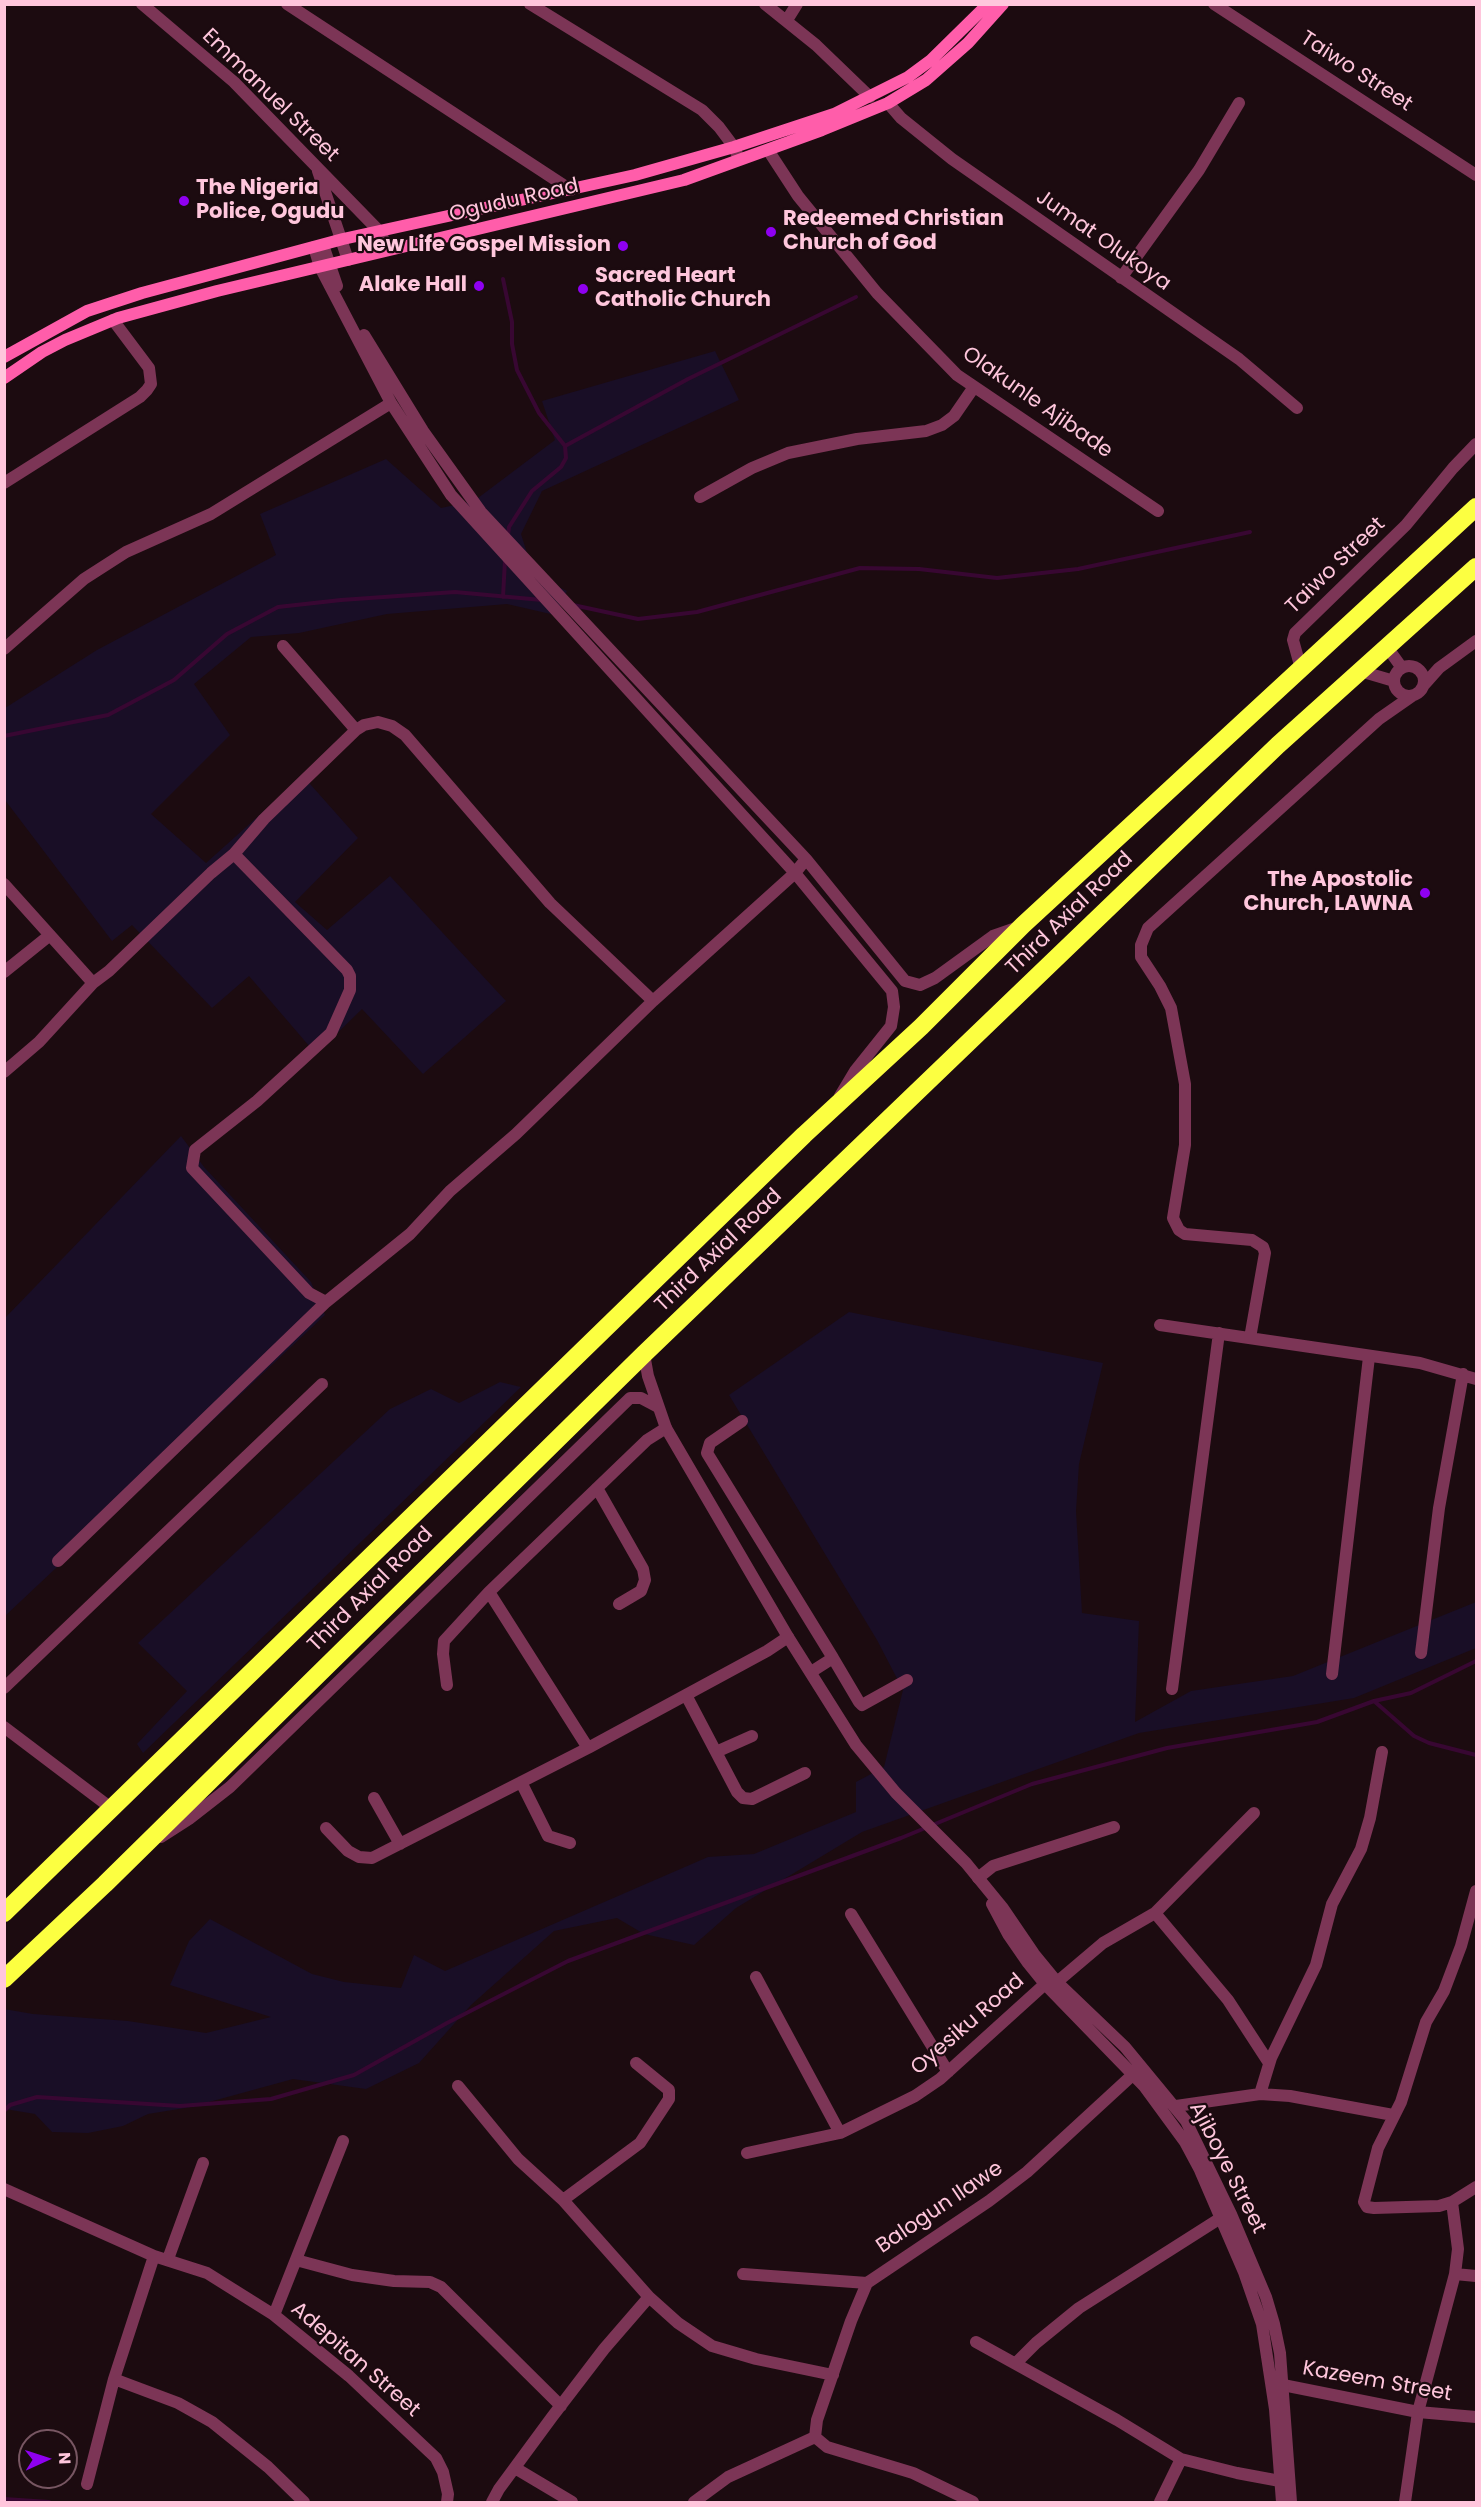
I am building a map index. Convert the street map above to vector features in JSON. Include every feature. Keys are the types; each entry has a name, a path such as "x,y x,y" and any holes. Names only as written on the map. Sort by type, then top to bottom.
{"highway":[{"name":"Third Axial Road","path":"4,1913 1023,925 1476,507"},
{"name":"Third Axial Road","path":"4,1979 140,1850 644,1353 1278,745 1476,567"}],"main road":[{"name":"Ogudu Road","path":"4,357 63,323 110,302 343,239 635,175 734,147 834,114 908,77 931,60 988,4"},
{"name":"Ogudu Road","path":"4,378 42,352 113,320 217,291 388,249 684,180 768,150 888,103 926,80 985,26 1003,4"}],"street":[{"name":"Emmanuel Street","path":"141,4 234,82 380,232 388,249"},
{"path":"286,4 571,190"},
{"path":"530,4 702,110 720,127 734,147 739,159"},
{"path":"765,4 816,45 870,98"},
{"path":"787,20 797,4"},
{"name":"Taiwo Street","path":"1214,4 1476,175"},
{"name":"Jumat Olukoya","path":"888,103 901,118 952,159 1239,359 1297,408"},
{"path":"1120,278 1199,170 1239,103"},
{"name":"Olakunle Ajibade","path":"768,150 798,196 877,293 957,375 1158,511"},
{"path":"317,167 343,239 348,260"},
{"path":"319,246 324,266 391,402 451,495 476,516 571,610 806,859 905,981 920,985 949,970 993,936 1023,925"},
{"path":"324,266 337,285 367,341 476,516 562,620 795,873 892,991 894,1007 891,1026 855,1071 832,1110"},
{"path":"4,483 140,397 147,390 151,384 149,368 113,320"},
{"path":"700,497 752,468 788,453 857,439 926,431 942,425 954,416 974,387"},
{"path":"4,649 84,579 126,552 211,514 391,402"},
{"name":"Taiwo Street","path":"1301,669 1293,640 1295,633 1406,525 1476,444"},
{"path":"1250,1338 1265,1253 1263,1247 1252,1239 1185,1234 1179,1230 1173,1218 1185,1145 1185,1084 1171,1008 1156,978 1141,957 1141,945 1148,928 1379,718 1412,696 1439,669 1476,641"},
{"path":"283,646 356,730"},
{"path":"1387,647 1402,668"},
{"path":"1379,718 1395,685 1398,671 1402,668 1414,668 1419,671 1422,675 1423,686"},
{"path":"1419,671 1439,669"},
{"path":"1360,671 1395,685 1401,694 1412,696"},
{"path":"4,1072 39,1042 93,983 110,971 211,873 234,854 264,819 356,730 364,725 378,722 392,726 405,735 550,903 652,1001"},
{"path":"234,854 347,970 350,976 350,990 331,1033 257,1101 195,1150 192,1168 309,1293 326,1302"},
{"path":"58,1561 326,1302 410,1234 450,1191 516,1134 652,1001 795,873 806,859"},
{"path":"4,884 93,983"},
{"path":"4,972 50,935"},
{"path":"1160,1325 1420,1363 1476,1379"},
{"path":"1172,1689 1220,1333"},
{"name":"Ajiboye Street","path":"644,1353 648,1376 666,1428 788,1637 856,1745 896,1793 980,1880 1051,1983 1176,2106 1209,2165 1266,2297 1280,2353 1277,2386"},
{"path":"1332,1674 1369,1357"},
{"path":"1421,1653 1439,1508 1463,1374"},
{"path":"4,1688 322,1384"},
{"path":"140,1850 189,1819 230,1787 630,1398 641,1398 658,1407"},
{"path":"742,1421 710,1443 707,1453 862,1705 907,1680"},
{"path":"447,1685 443,1654 444,1641 489,1592 647,1440 666,1428"},
{"path":"597,1488 643,1569 645,1580 641,1591 619,1604"},
{"path":"489,1592 588,1748"},
{"path":"326,1828 348,1851 359,1857 372,1858 588,1748 788,1637"},
{"path":"811,1672 833,1658"},
{"path":"686,1695 737,1792 743,1798 752,1799 805,1773"},
{"path":"4,1727 111,1808"},
{"path":"716,1752 752,1736"},
{"path":"1260,2094 1269,2063 1316,1965 1332,1904 1361,1849 1370,1818 1382,1752"},
{"path":"521,1782 548,1836 570,1843"},
{"path":"374,1798 400,1844"},
{"name":"Oyesiku Road","path":"747,2153 840,2133 915,2096 948,2072 1051,1983 1103,1943 1155,1913 1254,1812"},
{"path":"980,1880 993,1866 1114,1827"},
{"path":"1476,1891 1458,1955 1444,1991 1426,2022 1401,2102 1378,2148 1364,2197 1367,2207 1439,2206 1452,2202 1476,2187"},
{"path":"1155,1913 1228,2000 1269,2063"},
{"path":"851,1914 948,2072"},
{"path":"756,1977 840,2133"},
{"path":"563,2200 640,2143 669,2099 669,2090 636,2063"},
{"name":"Ajiboye Street","path":"1137,2070 1185,2142 1244,2272 1262,2324 1277,2386"},
{"name":"Balogun Ilawe","path":"816,2437 817,2420 851,2320 867,2283 989,2201 1027,2172 1137,2070"},
{"path":"458,2086 518,2159 563,2200 649,2297 678,2323 712,2346 756,2359 833,2376"},
{"path":"1176,2106 1260,2094 1290,2096 1393,2115"},
{"path":"274,2315 343,2141"},
{"path":"168,2259 203,2163"},
{"name":"Adepitan Street","path":"4,2189 154,2256 207,2273 274,2315 350,2376 436,2458 443,2472 448,2494 447,2502"},
{"path":"1405,2502 1418,2412 1455,2274 1458,2250 1452,2202"},
{"path":"1016,2363 1036,2343 1079,2308 1219,2219"},
{"path":"87,2484 114,2379 154,2256"},
{"path":"296,2260 352,2275 430,2283 441,2287 561,2406"},
{"path":"743,2274 867,2283"},
{"path":"1455,2274 1476,2276"},
{"path":"492,2502 514,2468 604,2349 649,2297"},
{"path":"976,2342 1181,2459 1280,2481"},
{"path":"114,2379 178,2403 212,2422 268,2467 304,2502"},
{"path":"1277,2386 1282,2502"},
{"path":"1277,2386 1291,2502"},
{"name":"Kazeem Street","path":"1277,2386 1418,2412 1476,2417"},
{"path":"694,2502 728,2477 816,2437 827,2447 913,2473 973,2502"},
{"path":"1160,2502 1181,2459"},
{"path":"514,2468 572,2502"}],"shaded area":[{"path":"715,351 739,400 542,491 521,534 534,575 567,591 555,615 507,604 387,614 299,633 251,637 194,684 230,735 151,814 206,863 303,776 358,838 295,902 327,930 390,876 506,1001 423,1074 362,1009 316,1054 249,976 212,1008 132,925 112,941 5,800 5,708 97,650 276,555 260,514 386,459 441,508 474,501 555,440 542,401"},
{"path":"181,1136 204,1167 311,1282 325,1315 5,1616 5,1318"},
{"path":"849,1312 1103,1363 1079,1464 1076,1511 1082,1613 1139,1621 1135,1722 1191,1691 1293,1676 1476,1602 1476,1648 1354,1698 1139,1733 862,1832 736,1908 694,1945 644,1934 617,1918 554,1931 471,2005 419,2063 366,2089 293,2079 191,2107 148,2114 123,2126 88,2133 52,2132 35,2114 5,2109 4,2009 33,2014 128,2021 206,2033 271,2017 170,1985 189,1941 210,1919 312,1974 344,1982 401,1988 414,1955 445,1971 708,1857 754,1854 856,1812 856,1782 884,1767 903,1690 877,1640 729,1395"},
{"path":"500,1382 521,1387 143,1753 137,1744 187,1691 138,1643 390,1409 431,1389 459,1403"}],"waterway":[{"path":"503,279 512,322 512,344 517,370 539,413 565,446 566,458 561,467 532,491 509,527 508,535"},
{"path":"565,446 688,379 856,297"},
{"path":"573,605 638,619 697,612 860,568 919,569 997,578 1078,569 1250,532"},
{"path":"503,597 505,560"},
{"path":"4,736 108,715 174,680 227,634 278,607 455,592 542,600"},
{"path":"4,2111 10,2105 37,2097 180,2106 271,2099 354,2075 447,2023 568,1961 901,1838 1032,1784 1167,1748 1317,1722 1374,1701 1411,1693 1476,1661"},
{"path":"1374,1701 1414,1736 1429,1743 1476,1755"},
{"path":"4,2499 49,2502"}],"place":[{"name":"The Nigeria Police, Ogudu","path":"184,201"},
{"name":"Redeemed Christian Church of God","path":"771,232"},
{"name":"New Life Gospel Mission","path":"623,246"},
{"name":"Alake Hall","path":"479,286"},
{"name":"Sacred Heart Catholic Church","path":"583,289"},
{"name":"The Apostolic Church, LAWNA","path":"1425,893"}]}
